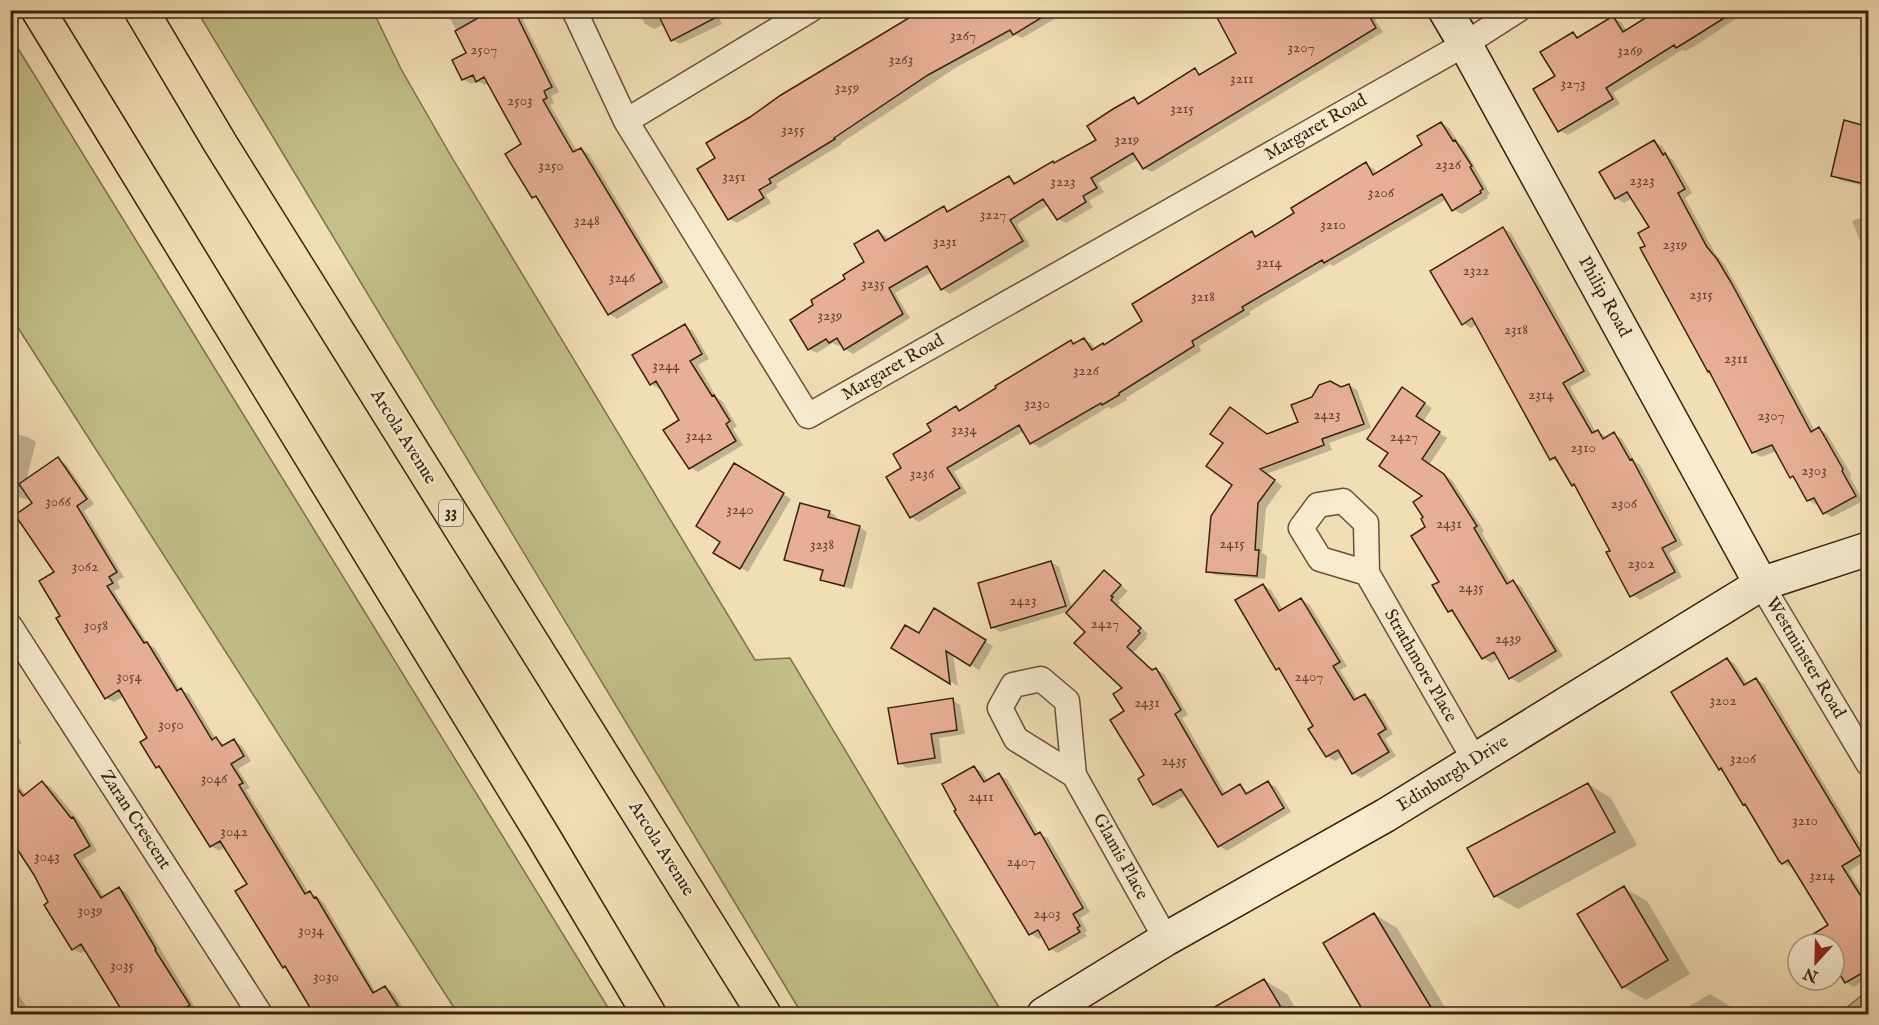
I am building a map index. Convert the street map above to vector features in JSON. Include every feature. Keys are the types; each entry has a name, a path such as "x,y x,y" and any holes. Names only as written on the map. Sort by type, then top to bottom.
{"main road":[{"path":"38,10 543,836 649,1014"},
{"name":"Arcola Avenue","path":"141,10 233,163 764,1014"}],"street":[{"path":"574,10 626,121 810,10"},
{"name":"Philip Road","path":"1445,10 1761,584"},
{"path":"1465,44 1518,10"},
{"name":"Margaret Road","path":"626,121 808,416 1465,44"},
{"name":"Edinburgh Drive","path":"1044,1014 1166,939 1386,815 1761,584 1869,549"},
{"name":"Strathmore Place","path":"1367,573 1474,759"},
{"name":"Westminster Road","path":"1761,584 1869,763"},
{"name":"Zaran Crescent","path":"10,626 260,1014"},
{"name":"Glamis Place","path":"1074,776 1166,939"}],"shaded area":[{"path":"197,11 373,11 401,69 451,156 755,660 790,658 1003,1014 802,1014"},
{"path":"10,37 612,1014 458,1014 11,317"},
{"path":"1868,990 1868,1014 1839,1014"}],"building":[{"path":"492,10 514,10 552,87 544,91 547,98 543,100 573,152 581,148 662,282 608,315 536,196 532,198 505,154 521,144 484,77 476,82 473,75 462,80 452,60 466,53 455,31"},
{"path":"656,10 730,10 671,41"},
{"path":"922,10 1054,10 1013,35 1010,30 928,75 835,139 769,179 771,183 759,190 764,198 728,220 697,169 715,158 706,143"},
{"path":"1213,10 1366,10 1376,28 1143,169 1133,153 1091,178 1097,188 1083,196 1086,202 1057,220 1043,199 1010,220 1023,241 941,290 927,266 889,288 903,314 844,350 837,338 829,343 826,339 808,350 790,320 813,305 811,300 845,279 843,275 864,262 854,244 878,230 885,241 944,206 947,212 1009,176 1014,184 1053,161 1054,163 1096,140 1087,126 1113,109 1134,97 1138,104 1195,68 1199,75 1236,53"},
{"path":"1658,10 1737,10 1676,48 1674,45 1606,88 1613,99 1558,132 1533,89 1555,76 1540,52 1573,32 1577,38 1613,16 1623,32"},
{"path":"1844,120 1869,127 1869,185 1831,176"},
{"path":"1441,122 1472,166 1470,167 1483,189 1481,193 1452,211 1442,194 1324,263 1322,260 1242,307 1244,310 1192,341 1194,346 1119,395 1030,444 1019,425 947,468 960,488 910,518 886,477 901,468 893,454 931,431 927,424 956,406 959,411 996,388 995,386 1071,340 1073,344 1084,338 1092,350 1103,343 1104,345 1142,321 1132,304 1252,231 1255,237 1294,213 1291,208 1366,162 1373,175 1422,145 1417,136"},
{"path":"1654,140 1663,155 1665,153 1685,189 1678,193 1707,247 1732,284 1811,432 1819,427 1856,496 1823,514 1814,498 1807,501 1793,476 1790,478 1772,445 1752,453 1640,248 1645,246 1638,233 1649,227 1627,192 1615,199 1599,172"},
{"path":"1503,227 1584,371 1563,383 1592,433 1598,430 1603,439 1614,432 1630,460 1632,459 1676,541 1662,548 1675,572 1630,597 1606,552 1610,551 1574,484 1572,486 1555,457 1550,460 1472,318 1462,325 1430,271"},
{"path":"685,324 702,354 690,361 730,421 726,424 736,441 689,469 663,430 679,420 656,381 650,385 632,355"},
{"path":"1330,381 1341,387 1349,384 1364,424 1322,439 1324,445 1260,469 1275,480 1258,503 1255,550 1259,550 1257,576 1206,572 1211,516 1232,485 1206,466 1223,443 1210,434 1230,407 1267,434 1298,422 1291,405 1312,397 1319,385"},
{"path":"1402,387 1425,403 1416,416 1440,432 1422,459 1444,474 1477,526 1474,528 1507,584 1513,580 1556,651 1509,679 1494,652 1482,659 1452,610 1448,612 1432,585 1439,582 1411,536 1425,527 1421,519 1423,517 1413,502 1422,496 1379,466 1388,453 1367,439"},
{"path":"58,457 87,499 77,506 117,572 109,577 113,583 107,586 144,643 147,642 177,691 181,688 212,740 216,737 222,746 234,739 244,756 231,764 243,783 239,785 305,894 310,891 314,898 316,897 373,993 385,986 403,1014 314,1014 235,891 247,884 220,841 210,847 159,766 156,768 140,742 147,738 119,690 105,699 56,618 60,616 39,581 54,572 15,515 32,503 19,484"},
{"path":"734,463 784,493 740,569 713,553 720,542 696,526"},
{"path":"800,503 830,511 828,517 860,526 844,586 820,580 823,570 784,560"},
{"path":"1051,561 1066,606 991,628 978,583"},
{"path":"1104,570 1121,585 1111,596 1113,597 1111,600 1141,628 1138,631 1140,633 1127,647 1152,670 1156,668 1181,710 1175,714 1222,795 1240,784 1246,794 1268,781 1284,808 1218,847 1181,789 1153,805 1138,779 1144,775 1110,720 1124,711 1113,694 1122,688 1074,643 1085,632 1066,613"},
{"path":"1263,584 1279,611 1301,598 1340,662 1333,666 1354,700 1365,694 1386,729 1378,734 1389,752 1352,774 1338,750 1326,757 1308,729 1313,726 1279,668 1276,670 1235,600"},
{"path":"934,608 986,640 970,666 946,651 950,684 891,648 905,625 919,633"},
{"path":"1727,658 1744,685 1756,678 1862,854 1842,866 1869,909 1869,969 1846,982 1846,932 1817,932 1828,925 1788,860 1782,864 1779,861 1745,804 1743,805 1721,768 1719,770 1671,692"},
{"path":"953,698 957,730 931,734 935,758 898,764 888,708"},
{"path":"974,766 984,782 999,773 1035,835 1040,832 1083,908 1073,914 1080,926 1077,928 1080,932 1049,950 1038,930 1029,935 954,811 956,810 942,784"},
{"path":"10,779 23,796 42,781 71,818 73,817 90,846 74,855 101,898 119,887 190,1005 176,1014 124,1014 81,944 72,950 44,905 48,902 34,875 10,838"},
{"path":"1588,783 1615,832 1494,897 1467,848"},
{"path":"1624,886 1668,960 1622,988 1577,914"},
{"path":"1374,913 1435,1014 1365,1014 1323,943"},
{"path":"1264,979 1285,1014 1202,1014"}]}
